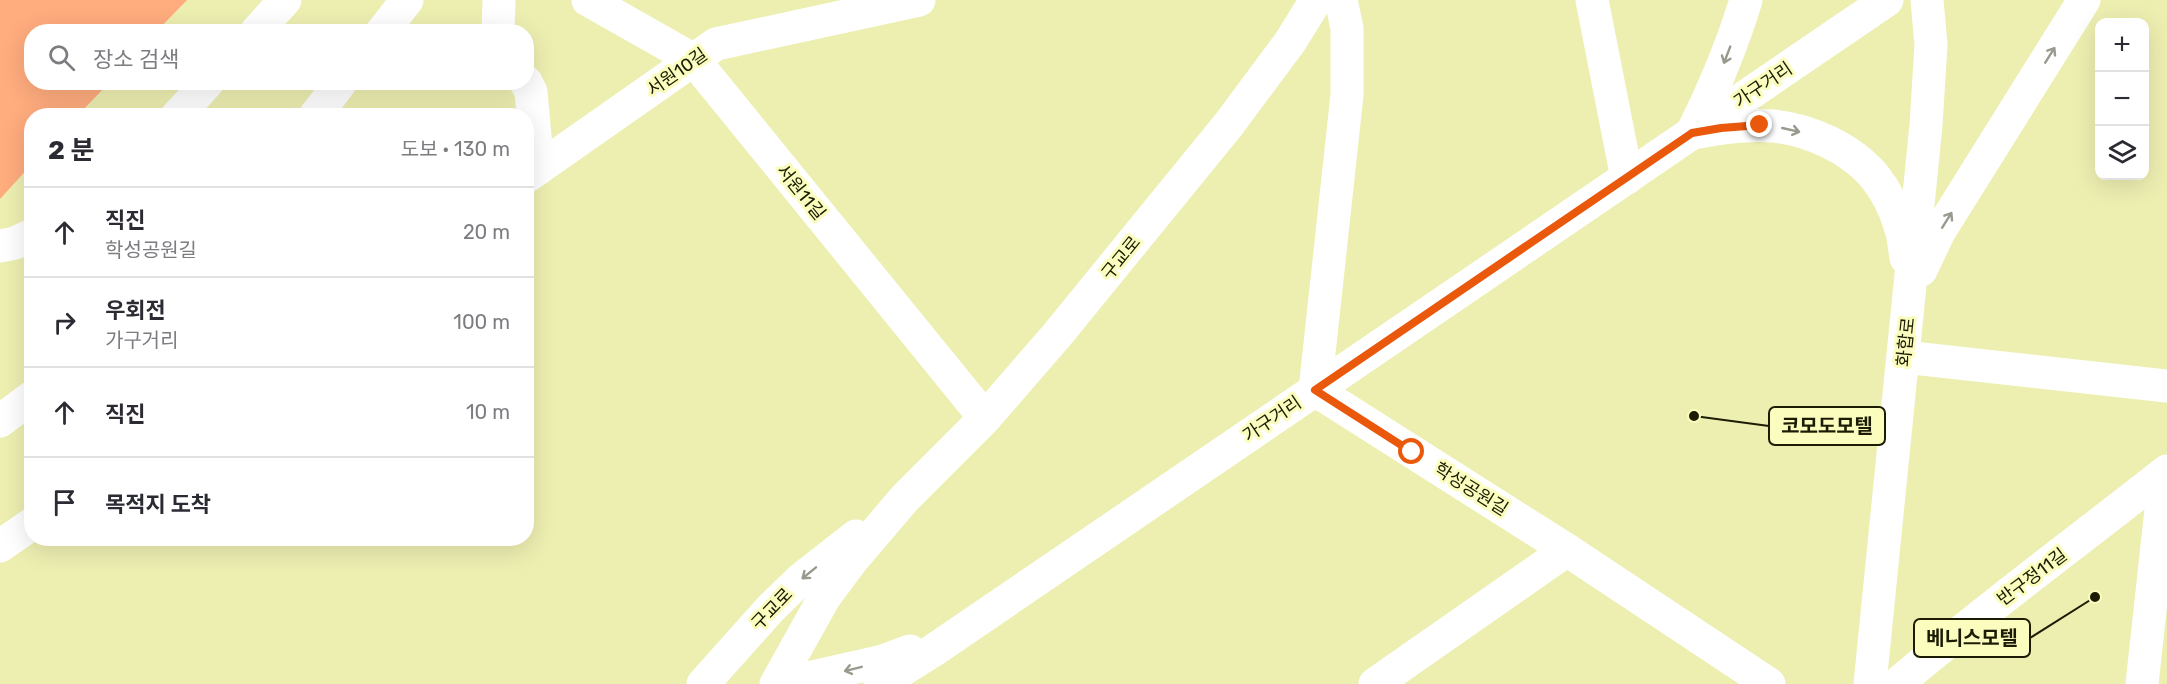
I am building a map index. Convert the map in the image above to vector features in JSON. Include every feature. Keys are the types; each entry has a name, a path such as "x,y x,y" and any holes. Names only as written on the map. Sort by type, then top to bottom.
{"main road":[{"path":"263,24 285,0"},
{"path":"388,24 407,0"},
{"path":"498,24 499,0"},
{"name":"서원11길","path":"588,0 694,60 984,418"},
{"name":"서원10길","path":"534,172 716,44 919,0"},
{"name":"구교로","path":"776,684 824,598 853,559 905,498 984,418 1057,335 1229,124 1290,42 1316,0"},
{"path":"1315,390 1347,95 1347,28 1341,0"},
{"path":"1592,0 1627,178"},
{"path":"1692,133 1717,84 1746,0"},
{"name":"가구거리","path":"985,616 1887,0"},
{"name":"화합로","path":"1870,684 1926,125 1930,56 1927,0"},
{"path":"1911,291 1939,232 2085,0"},
{"path":"184,108 201,90"},
{"path":"321,108 335,90"},
{"path":"529,90 531,108"},
{"path":"1692,133 1746,125 1775,126 1805,133 1856,159 1875,177 1889,200 1901,228 1911,291"},
{"path":"0,246 24,239"},
{"path":"1904,357 2167,386"},
{"name":"학성공원길","path":"1315,390 1567,550 1769,684"},
{"path":"0,421 24,403"},
{"path":"2142,684 2166,472"},
{"name":"반구정11길","path":"1897,684 1944,644 2166,472"},
{"name":"구교로","path":"703,684 771,608 801,579 905,498"},
{"path":"0,546 24,530"},
{"path":"1375,684 1567,550"},
{"path":"781,684 883,661 931,643 985,616"},
{"path":"880,684 985,616"}],"shaded area":[{"path":"0,0 187,0 164,24 24,24 24,90 102,90 85,108 24,108 24,173 0,199"}],"place":[{"name":"코모도모텔","path":"1694,416"},
{"name":"베니스모텔","path":"2095,597"}],"route":[{"path":"1412,452 1315,390 1692,133 1760,125"}]}
